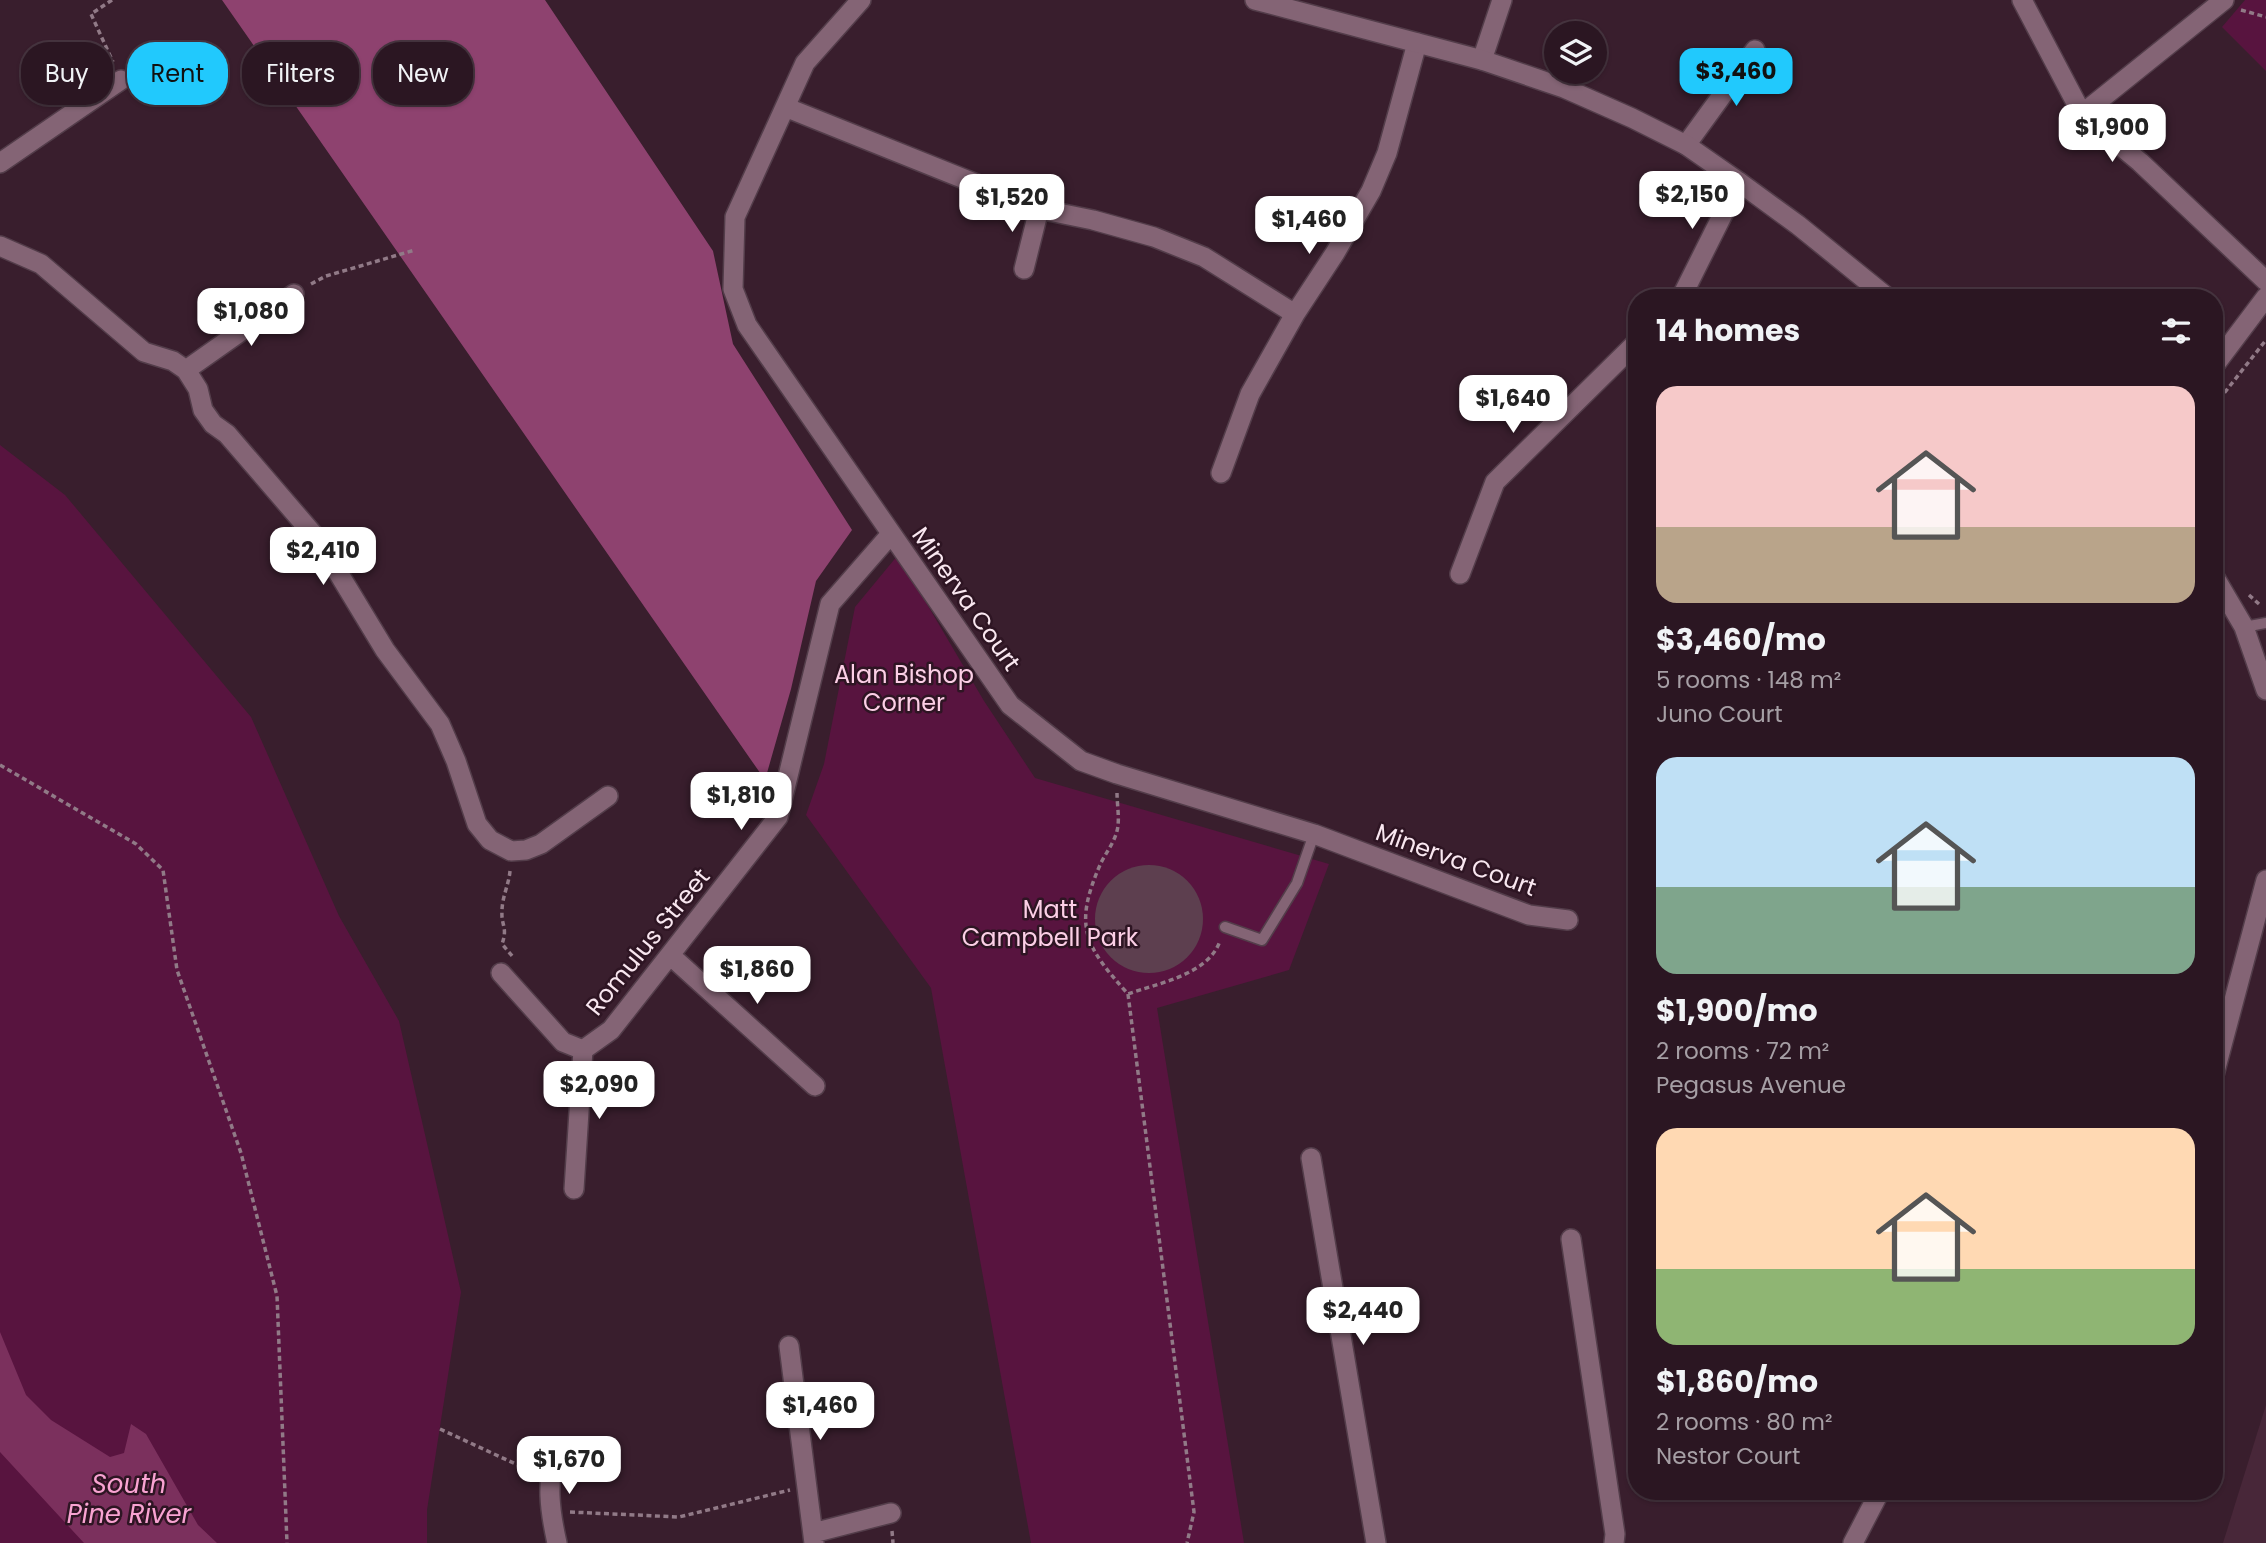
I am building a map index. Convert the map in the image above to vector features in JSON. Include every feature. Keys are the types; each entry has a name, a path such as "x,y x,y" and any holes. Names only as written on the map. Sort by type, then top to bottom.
{"street":[{"name":"Minerva Court","path":"861,0 805,63 735,216 733,289 747,325 1010,705 1081,761 1314,834 1529,915 1568,920"},
{"path":"1255,0 1482,60 1564,88 1686,145 1798,225 1877,289"},
{"path":"1482,60 1502,0"},
{"path":"2022,0 2082,114 2140,162 2266,281"},
{"path":"2082,114 2223,1"},
{"path":"1221,473 1250,394 1295,314 1371,191 1387,153 1417,43"},
{"path":"1686,145 1755,50"},
{"path":"0,163 121,80"},
{"path":"785,107 1039,209 1154,237 1204,257 1295,314"},
{"path":"1686,289 1740,182"},
{"path":"1024,269 1039,209"},
{"path":"0,246 41,264 144,352 173,361 186,370 198,389 203,410 319,541 384,650 440,724 456,761 477,824 490,840 511,851 526,850 541,844 608,796"},
{"path":"186,370 294,294"},
{"path":"2223,354 2266,297"},
{"path":"1460,574 1495,482 1628,352"},
{"name":"Romulus Street","path":"501,974 563,1042 583,1050 611,1030 778,817 830,604 891,534"},
{"path":"2223,591 2244,627 2266,690"},
{"path":"2223,1041 2266,880"},
{"path":"671,956 816,1086"},
{"path":"574,1189 583,1050"},
{"path":"1311,1158 1376,1543"},
{"path":"1571,1239 1615,1534 1614,1543"},
{"path":"789,1346 813,1538 891,1513"},
{"path":"555,1449 548,1479 550,1511 557,1543"},
{"path":"1853,1543 1875,1500"}],"lane":[{"path":"2244,627 2266,623"},
{"path":"1225,927 1262,940 1297,883 1314,834"}],"path":[{"path":"112,0 90,14 121,80"},
{"path":"2223,1 2249,13 2266,17"},
{"path":"294,294 326,276 415,250"},
{"path":"2223,395 2266,340"},
{"path":"0,765 136,844 163,870 177,970 241,1153 277,1296 287,1543"},
{"path":"1117,774 1117,830 1088,895 1084,923 1090,946 1102,966 1128,994 1194,1512 1187,1543"},
{"path":"501,974 515,959 502,944 506,925 501,913 510,877 511,851"},
{"path":"1128,994 1191,973 1217,949 1225,927"},
{"path":"440,1429 548,1479"},
{"path":"550,1511 679,1517 805,1486"}],"shaded area":[{"path":"222,0 545,0 713,251 733,344 852,530 816,581 791,689 765,780 295,105 359,105 359,42 251,42"},
{"path":"2266,1405 2266,1543 2223,1543"}],"green space":[{"path":"2245,0 2266,0 2266,71 2222,27"},
{"path":"0,445 65,495 251,717 339,916 399,1021 461,1292 427,1510 427,1543 0,1543"},
{"name":"Matt Campbell Park","path":"898,555 984,701 1035,778 1329,864 1289,970 1157,1008 1244,1543 1031,1543 931,988 806,815 824,764 855,607"}],"water":[{"name":"South Pine River","path":"0,1332 26,1395 51,1420 110,1457 124,1453 131,1424 146,1434 198,1525 217,1543 84,1543 0,1452"}],"building":[{"path":"1149,865 1170,869 1187,881 1199,898 1203,919 1199,940 1187,957 1170,969 1149,973 1128,969 1111,957 1099,940 1095,919 1099,898 1111,881 1128,869"}],"park label":[{"name":"Alan Bishop Corner","path":"904,689"}]}
